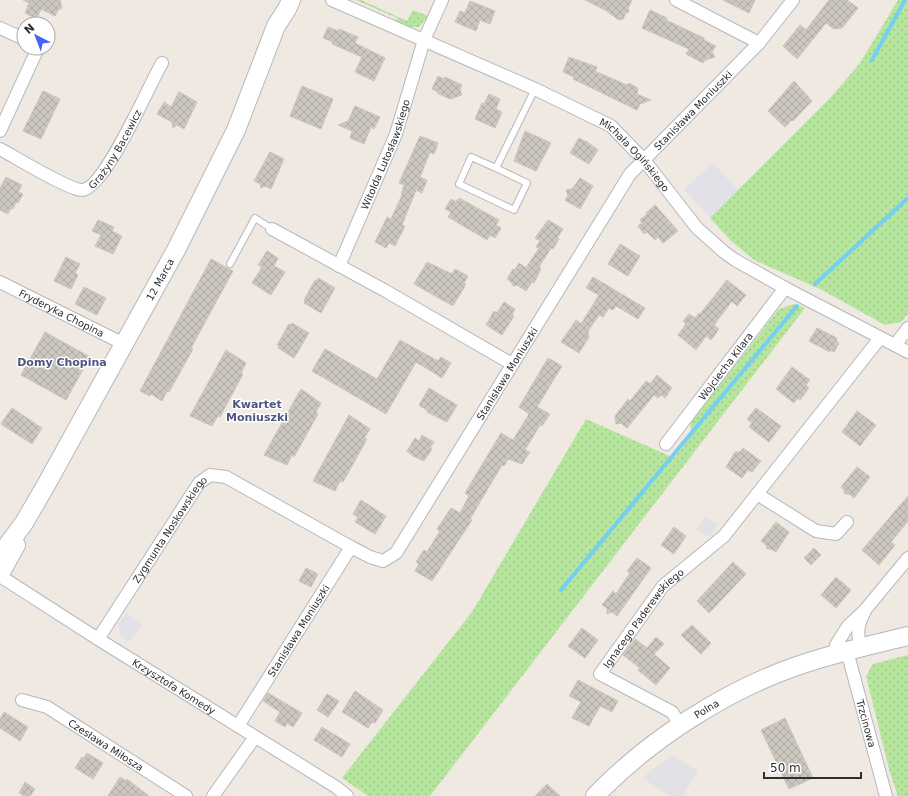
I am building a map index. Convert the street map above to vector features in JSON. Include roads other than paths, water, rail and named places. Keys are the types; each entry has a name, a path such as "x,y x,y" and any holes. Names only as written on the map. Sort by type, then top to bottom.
{"street":[{"name":"12 Marca","path":"276,26 280,0"},
{"name":"12 Marca","path":"0,555 24,523 176,250 236,130 276,26 290,0"},
{"name":"Michała Ogińskiego","path":"332,0 535,89 611,126 644,160 697,228 735,260 785,288 908,352"},
{"name":"Witolda Lutosławskiego","path":"339,266 396,134 424,40 442,0"},
{"path":"676,0 759,43"},
{"name":"Stanisława Moniuszki","path":"238,726 351,547 370,557 383,561 396,553 630,174 759,43 793,0"},
{"path":"0,28 16,35"},
{"path":"0,131 34,56"},
{"name":"Grażyny Bacewicz","path":"0,149 69,186 82,190 92,186 112,161 162,63"},
{"path":"272,229 384,290 512,364"},
{"name":"Fryderyka Chopina","path":"0,282 124,344"},
{"name":"Wojciecha Kilara","path":"666,444 785,288"},
{"path":"895,345 908,328"},
{"name":"Ignacego Paderewskiego","path":"681,726 672,712 600,674 663,586 724,536 880,338"},
{"name":"Zygmunta Noskowskiego","path":"98,639 199,483 210,475 226,477 351,547"},
{"path":"757,494 816,530 826,534 836,534 847,522"},
{"name":"12 Marca","path":"0,575 14,550 24,523"},
{"path":"865,610 859,622 857,633 849,651 836,645 848,626 865,610 908,558"},
{"name":"Krzysztofa Komedy","path":"0,575 98,639 255,736 347,796"},
{"name":"Polna","path":"595,796 635,757 681,726 754,684 789,669 849,651 908,636"},
{"name":"Trzcinowa","path":"849,651 886,796"},
{"name":"Czesława Miłosza","path":"22,700 47,707 186,796"},
{"path":"213,796 255,736"}],"lane":[{"path":"496,168 535,89"},
{"path":"471,157 496,168 527,183 514,210 459,184 471,157"},
{"path":"230,264 255,218 272,229"}],"waterway":[{"path":"872,60 905,0"},
{"path":"815,284 908,198"},
{"path":"561,590 797,306"}],"district":[{"name":"Domy Chopina","path":"62,362"},
{"name":"Kwartet Moniuszki","path":"257,410"}]}
